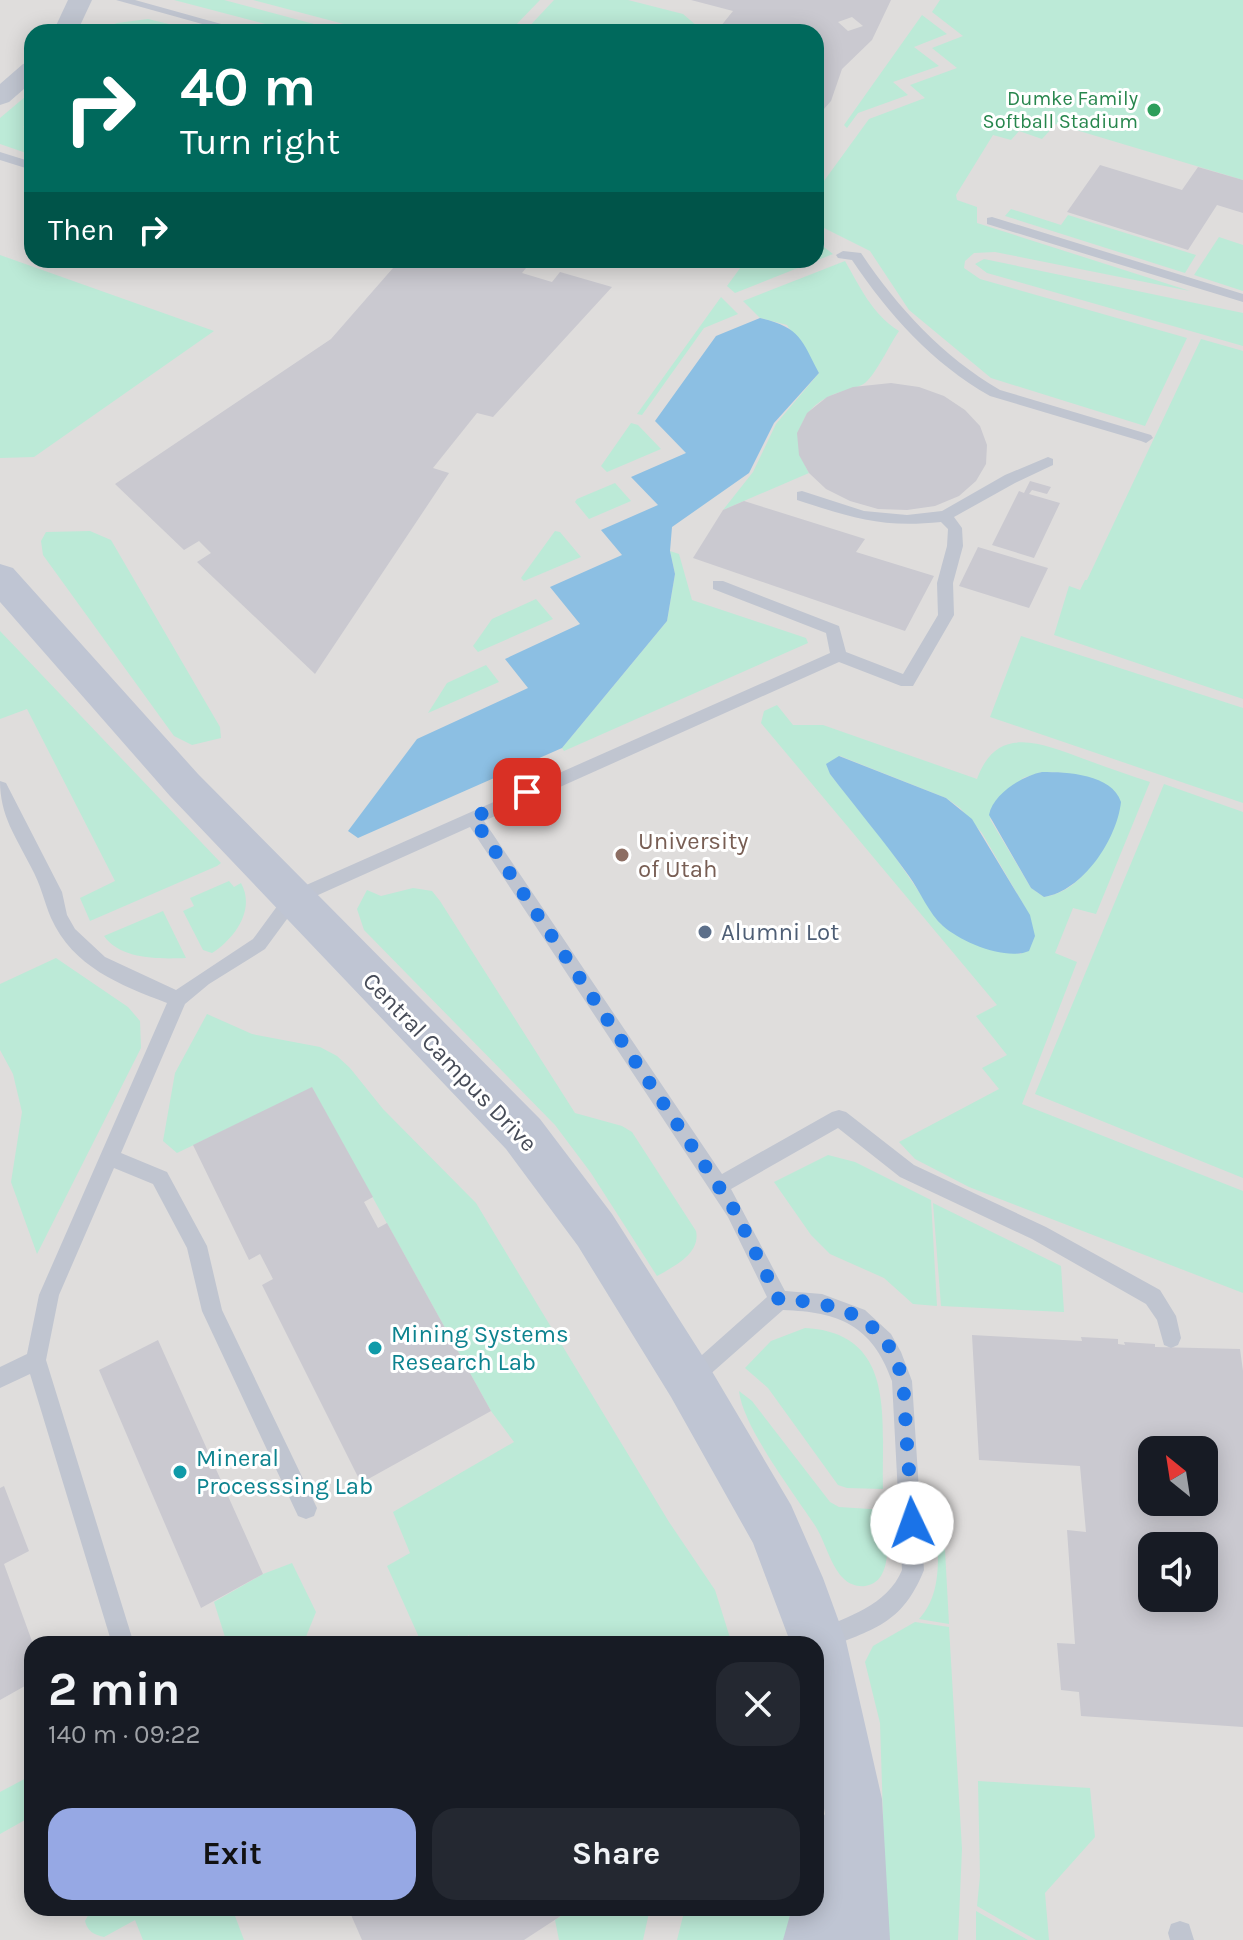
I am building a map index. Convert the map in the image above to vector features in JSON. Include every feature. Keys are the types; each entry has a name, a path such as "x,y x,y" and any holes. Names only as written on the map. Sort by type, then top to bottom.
{"street":[{"path":"69,24 80,0"},
{"path":"0,97 24,76"},
{"name":"Central Campus Drive","path":"0,577 184,785 523,1134 595,1230 689,1380 772,1524 796,1578 816,1636"},
{"name":"Central Campus Drive","path":"824,1668 853,1799 860,1940"},
{"name":"Central Campus Drive","path":"824,1901 853,1799"},
{"name":"Central Campus Drive","path":"813,1940 820,1916"}],"lane":[{"path":"122,0 214,24"},
{"path":"0,156 24,164"},
{"path":"992,221 1243,298"},
{"path":"843,255 856,256 899,316 974,382 995,393 1146,438"},
{"path":"802,496 863,516 907,520 945,516 1010,479 1048,462"},
{"path":"121,1636 36,1360 49,1295 178,999 203,979 259,944 292,899 839,656 907,682 946,615 945,583 955,546 955,528 945,516"},
{"path":"718,585 833,630 839,656"},
{"path":"0,788 53,892 55,907 71,941 90,960 115,974 178,999"},
{"path":"473,818 735,1211 779,1300"},
{"path":"717,1187 839,1118 907,1171 1039,1233 1153,1297 1166,1316 1171,1338"},
{"path":"109,1157 160,1178 197,1246 212,1311 306,1508"},
{"path":"689,1380 779,1300 829,1305 865,1320 887,1344 902,1381 913,1570 907,1590 894,1606 824,1638"},
{"path":"0,1378 36,1360"}],"shaded area":[{"name":"University of Utah","path":"0,0 1243,0 1243,1940 0,1940"}],"green space":[{"path":"174,0 224,0 314,24 266,24"},
{"path":"253,0 540,0 517,24 344,24"},
{"path":"554,0 628,0 683,14 695,24 532,24"},
{"path":"940,0 1243,0 1243,180 1056,124 1042,139 1019,131 1011,140 993,135 956,195 957,200 977,207 977,223 1190,291 995,252 974,253 965,261 964,268 980,279 1187,338 1145,426 991,378 909,310 870,251 824,228 824,181 869,119 925,98 910,85 957,68 932,48 963,36 932,12"},
{"path":"922,15 947,34 914,47 939,66 893,82 908,95 858,113 847,128 844,125"},
{"path":"148,19 169,24 114,24"},
{"path":"24,98 24,152 0,144 0,118"},
{"path":"1011,209 1061,225 1068,215 1196,255 1185,273 1005,216"},
{"path":"1219,237 1243,245 1243,291 1194,275"},
{"path":"824,247 833,254 824,258"},
{"path":"0,255 24,264 24,268 37,268 214,331 34,457 0,458"},
{"path":"984,259 1243,313 1243,346 987,273 975,264"},
{"path":"845,261 874,308 899,331 865,383 834,394 819,403 804,419 800,429 800,451 809,473 723,510 753,472 776,424 819,373 787,325 760,318 743,301"},
{"path":"740,268 798,268 735,293 727,286"},
{"path":"721,297 738,314 704,328 642,415 637,414"},
{"path":"1201,339 1243,351 1243,699 1054,635 1069,586 1080,590 1087,580"},
{"path":"631,423 638,425 661,449 607,472 601,466"},
{"path":"615,483 631,501 589,519 575,502 577,499"},
{"path":"90,531 111,540 220,727 221,738 192,745 174,736 43,555 41,541 46,532"},
{"path":"555,531 560,532 581,557 524,581 521,578"},
{"path":"670,551 679,554 692,600 806,638 808,643 564,751 562,748 667,621 675,574"},
{"path":"536,599 553,619 478,652 473,646 492,619"},
{"path":"0,631 221,863 90,921 80,898 115,881 27,709 0,719"},
{"path":"1021,636 1243,708 1243,803 990,717"},
{"path":"486,665 499,682 428,713 447,683"},
{"path":"777,705 793,725 823,725 977,779 996,750 1022,742 1052,748 1150,782 1096,914 1073,908 1055,953 1077,962 1022,1104 1243,1191 1243,1293 969,1187 915,1159 899,1142 999,1089 982,1068 1007,1055 976,1016 997,1005 761,723 764,711","holes":["840,756 946,798 960,808 982,833 1030,916 1021,954 986,947 941,924 889,848 830,774","1042,772 1066,773 1112,831 1077,881 1056,894 1044,897 1031,888 990,819 1023,778"]},
{"path":"1164,784 1243,812 1243,1178 1035,1094"},
{"path":"229,881 234,887 241,883 246,903 244,913 235,932 212,953 203,950 183,911 194,906 190,898"},
{"path":"413,888 432,891 440,901 575,1113 622,1126 632,1132 696,1231 694,1246 678,1264 657,1276 591,1173 555,1125 364,930 357,909 367,890 381,896"},
{"path":"163,911 186,958 131,954 111,944 104,936"},
{"path":"56,958 128,1007 140,1021 141,1048 37,1254 11,1182 22,1112 13,1074 0,1050 0,984"},
{"path":"207,1014 252,1034 320,1047 350,1068 383,1109 476,1203 669,1522 715,1590 729,1636 418,1636 387,1566 410,1553 393,1512 514,1442 491,1411 312,1088 177,1153 163,1141 175,1073"},
{"path":"828,1155 855,1162 931,1200 937,1306 913,1304 884,1278 830,1254 811,1235 774,1182"},
{"path":"933,1203 1061,1266 1064,1312 941,1306"},
{"path":"805,1328 835,1334 856,1346 870,1363 882,1409 883,1489 838,1485 768,1388 745,1368 771,1341"},
{"path":"739,1391 752,1401 830,1502 839,1507 885,1510 887,1554 885,1566 875,1582 856,1585 838,1573 818,1530 749,1422"},
{"path":"936,1513 943,1513 949,1624 919,1619 933,1596 936,1583"},
{"path":"292,1563 316,1612 306,1636 225,1636 214,1602 263,1574"},
{"path":"915,1622 949,1627 962,1849 958,1940 875,1940 883,1816 880,1723 865,1662 873,1646"},
{"path":"24,1779 24,1821 0,1834 0,1792"},
{"path":"978,1781 1090,1788 1095,1837 1045,1893 1049,1940 1036,1940 977,1906 980,1876"},
{"path":"976,1911 1028,1940 976,1940"},
{"path":"88,1916 235,1916 244,1940 143,1940 135,1920 104,1937 92,1932 85,1921"},
{"path":"561,1916 648,1916 643,1940 559,1940 555,1920"},
{"path":"683,1916 798,1916 790,1940 677,1940"}],"water":[{"path":"760,318 784,326 798,336 819,373 774,423 749,473 672,527 670,551 675,574 667,621 562,748 358,838 348,831 417,739 528,688 505,659 580,624 550,587 622,555 601,530 658,505 631,477 686,453 655,421 716,336"},
{"path":"839,756 946,798 972,819 1030,915 1035,936 1029,951 996,952 961,938 938,921 913,882 830,774 826,764"},
{"path":"1042,772 1076,774 1099,780 1116,793 1121,802 1113,832 1096,861 1072,885 1044,897 1031,888 989,815 1002,793 1026,777"}],"building":[{"path":"691,0 891,0 872,40 842,69 831,101 824,109 824,24 722,24 733,11","holes":["852,17 863,26 848,31 838,22"]},
{"path":"1100,165 1182,190 1198,167 1243,180 1243,213 1217,205 1188,250 1067,212"},
{"path":"393,268 526,268 522,273 552,282 560,272 612,287 493,417 477,413 433,468 449,473 315,674 197,562 211,553 199,541 184,550 115,484 331,339"},
{"path":"891,383 919,387 944,396 965,410 980,426 987,445 986,464 976,481 959,496 935,506 907,510 878,509 850,501 826,489 809,473 799,455 797,433 807,413 827,397 853,387"},
{"path":"1030,481 1051,487 1047,494 1032,490 1029,494 1060,503 1034,558 992,545 1019,491 1024,493"},
{"path":"744,501 865,539 856,552 934,576 905,631 693,558 723,510"},
{"path":"978,547 1048,568 1029,608 959,586"},
{"name":"Mining Systems Research Lab","path":"312,1087 373,1197 364,1202 378,1228 387,1223 491,1411 361,1483 262,1285 273,1279 260,1254 249,1260 193,1145"},
{"path":"972,1335 1082,1341 1081,1337 1118,1339 1118,1344 1125,1345 1124,1342 1155,1344 1155,1347 1240,1349 1243,1371 1243,1727 1081,1716 1079,1692 1061,1690 1057,1643 1075,1644 1067,1530 1086,1532 1080,1466 979,1460"},
{"name":"Mineral Processsing Lab","path":"158,1340 263,1574 201,1608 99,1370"},
{"path":"4,1486 29,1551 4,1564 30,1636 24,1636 24,1686 0,1700 0,1488"},
{"path":"352,1916 561,1916 524,1940 362,1940"}],"place":[{"name":"Dumke Family Softball Stadium","path":"1154,110"},
{"name":"University of Utah","path":"622,855"},
{"name":"Alumni Lot","path":"705,932"},
{"name":"Mining Systems Research Lab","path":"375,1348"},
{"name":"Mineral Processsing Lab","path":"180,1472"}],"route":[{"path":"527,792 473,818 735,1211 779,1300 810,1301 849,1311 879,1332 893,1355 902,1381 912,1523"}]}
